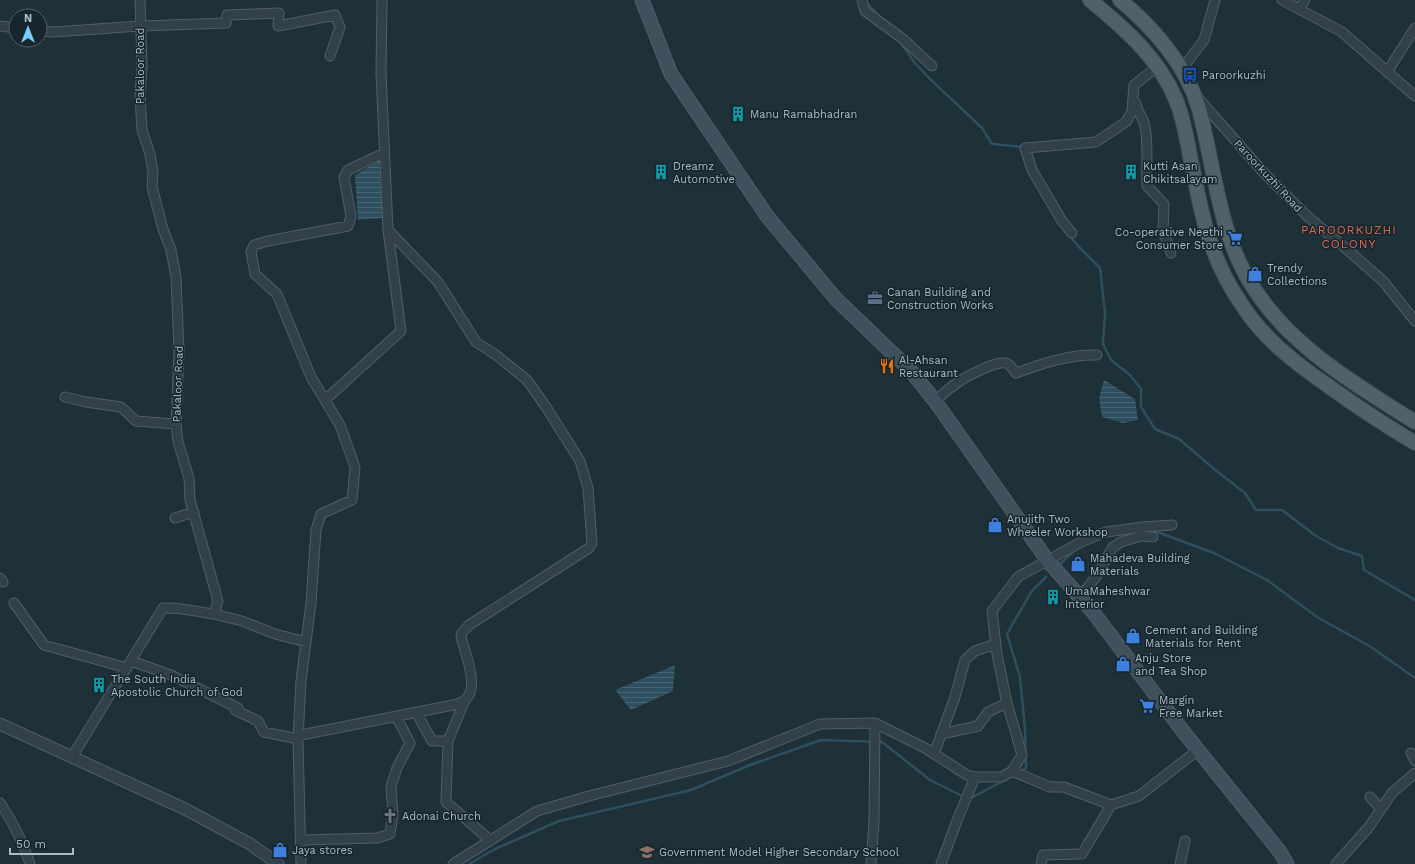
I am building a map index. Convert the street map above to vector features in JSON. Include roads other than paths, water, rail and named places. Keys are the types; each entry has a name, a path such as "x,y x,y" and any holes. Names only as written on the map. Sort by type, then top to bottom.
{"main road":[{"path":"642,0 671,74 767,216 836,299 911,370 935,401 1048,561 1093,612 1198,750 1280,852 1287,864"},
{"path":"1090,0 1140,45 1157,67 1176,100 1184,124 1210,243 1230,286 1242,306 1271,341 1307,371 1365,413 1415,443"},
{"path":"1120,0 1146,22 1158,37 1181,70 1194,94 1199,108 1229,238 1246,276 1256,292 1284,327 1320,358 1362,388 1415,422"}],"street":[{"name":"Pakaloor Road","path":"140,0 142,66 140,95 142,130 150,154 153,172 152,187 163,229 171,250 176,277 179,351 176,424 178,442 189,478 190,500 218,601 214,614"},
{"path":"325,400 401,331 388,230 381,73 382,0"},
{"path":"862,0 865,11 903,39 932,66"},
{"path":"1181,70 1204,40 1215,0"},
{"path":"1282,0 1342,32 1415,96"},
{"path":"1299,9 1305,0"},
{"path":"48,31 226,23 227,16 279,13 278,26 335,15 340,27 330,56"},
{"path":"1387,72 1415,28"},
{"path":"1072,233 1062,221 1032,170 1025,148 1096,142 1126,122 1132,111 1134,86 1157,67"},
{"path":"1134,86 1137,110 1144,122 1146,139 1147,186 1164,204 1163,230 1171,253"},
{"name":"Paroorkuzhi Road","path":"1194,94 1265,174 1306,216 1383,281 1415,321"},
{"path":"300,864 301,840 298,739 301,681 311,603 316,530 321,514 352,500 355,467 340,424 311,377 277,294 255,274 251,252 254,246 268,241 348,226 351,216 344,177 348,170 384,153"},
{"path":"388,230 438,282 476,342 496,355 526,380 546,407 580,461 588,488 592,543 589,548 469,625 462,633 461,637 472,683 470,694 465,700 448,741 446,802 490,840"},
{"path":"935,401 957,382 986,367 1005,362 1009,364 1016,374 1029,368 1071,357 1098,355"},
{"path":"65,397 86,402 121,407 136,422 176,424"},
{"path":"175,518 194,512"},
{"path":"453,864 537,811 589,796 728,762 820,724 875,723 925,748 967,775 975,777 1002,778 1012,771 1022,756 1007,703 996,644 992,611 1018,577 1081,542 1106,532 1172,525"},
{"path":"1080,597 1096,577 1113,548 1121,542 1141,536 1153,536"},
{"path":"14,603 44,645 171,675 238,708 235,710 258,720 264,732 298,739"},
{"path":"72,757 163,608 176,607 214,614 242,621 275,634 306,642"},
{"path":"934,754 955,696 965,660 975,651 996,644"},
{"path":"298,739 301,735 453,705 465,700"},
{"path":"941,734 978,726 988,712 1007,703"},
{"path":"416,712 432,741 448,741"},
{"path":"301,840 377,838 390,834 393,815 391,786 397,768 410,742 396,716"},
{"path":"871,864 874,821 875,723"},
{"path":"0,724 185,809 250,844 278,864"},
{"path":"1012,771 1050,787 1064,787 1111,805 1139,796 1198,750"},
{"path":"1336,864 1369,827 1392,793 1415,773"},
{"path":"941,864 975,777"},
{"path":"1370,797 1381,809"},
{"path":"0,803 8,814 24,844 30,864"},
{"path":"1041,864 1043,855 1082,854 1111,805"},
{"path":"1180,864 1186,841"}],"water":[{"path":"379,161 383,218 358,220 355,175"},
{"path":"1104,380 1135,399 1138,420 1123,423 1102,417 1099,398"},
{"path":"675,665 673,691 631,710 615,690"}],"waterway":[{"path":"868,4 880,17"},
{"path":"901,43 914,62 929,78 982,128 992,144 1022,148"},
{"path":"1069,235 1100,268 1105,313 1103,344 1111,360 1130,375 1141,389 1141,407 1155,429 1179,439 1245,493 1256,510 1282,510 1316,536 1338,548 1362,556 1364,570 1415,600"},
{"path":"1149,532 1157,532 1214,553 1267,580 1317,617 1371,647 1415,678"},
{"path":"1058,566 1076,549"},
{"path":"1020,772 1026,768 1025,729 1020,677 1007,634 1031,592 1046,577"},
{"path":"469,864 495,849 559,821 691,790 750,765 821,740 882,742 930,780 964,797"},
{"path":"969,799 1005,780"}],"place":[{"name":"Paroorkuzhi","path":"1190,75"},
{"name":"Manu Ramabhadran","path":"738,114"},
{"name":"Dreamz Automotive","path":"661,172"},
{"name":"Kutti Asan Chikitsalayam","path":"1131,172"},
{"name":"Co-operative Neethi Consumer Store","path":"1235,238"},
{"name":"Trendy Collections","path":"1255,274"},
{"name":"Canan Building and Construction Works","path":"875,298"},
{"name":"Al-Ahsan Restaurant","path":"887,366"},
{"name":"Anujith Two Wheeler Workshop","path":"995,525"},
{"name":"Mahadeva Building Materials","path":"1078,564"},
{"name":"UmaMaheshwar Interior","path":"1053,597"},
{"name":"Cement and Building Materials for Rent","path":"1133,636"},
{"name":"Anju Store and Tea Shop","path":"1123,664"},
{"name":"The South India Apostolic Church of God","path":"99,685"},
{"name":"Margin Free Market","path":"1147,706"},
{"name":"Adonai Church","path":"390,816"},
{"name":"Jaya stores","path":"280,850"},
{"name":"Government Model Higher Secondary School","path":"647,852"}],"district":[{"name":"PAROORKUZHI COLONY","path":"1349,237"}]}
